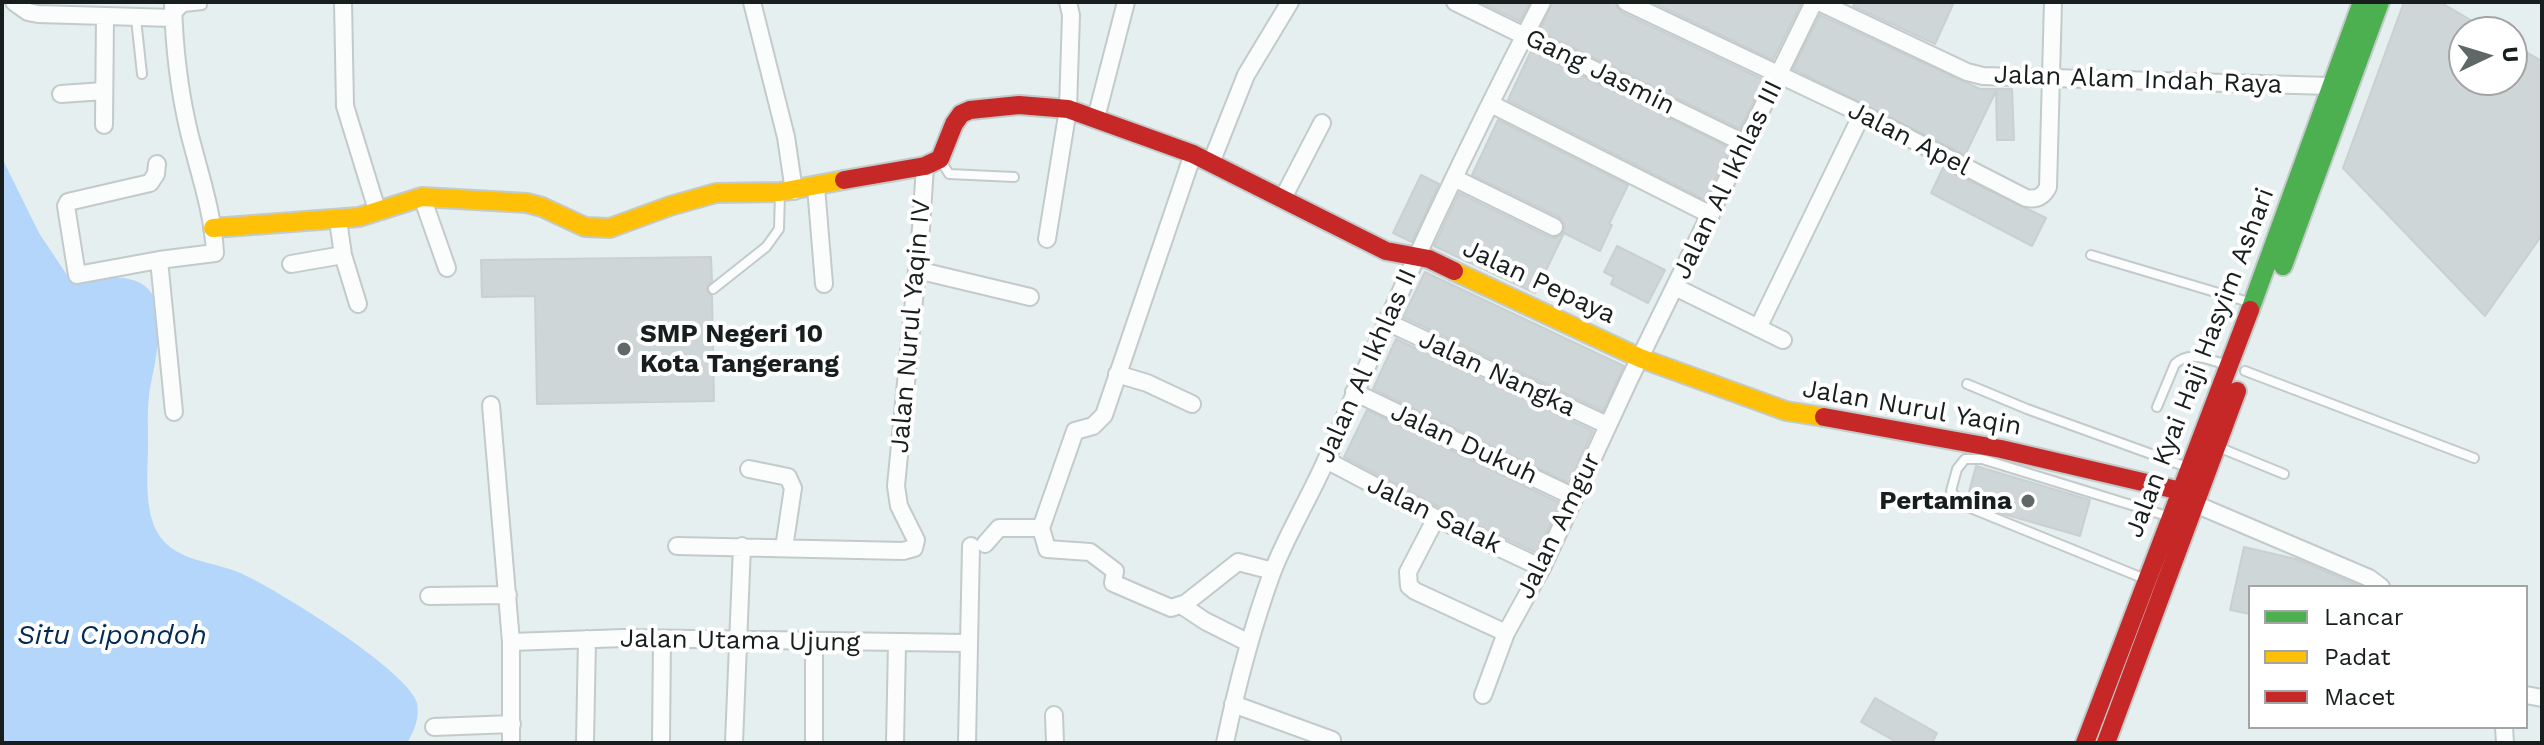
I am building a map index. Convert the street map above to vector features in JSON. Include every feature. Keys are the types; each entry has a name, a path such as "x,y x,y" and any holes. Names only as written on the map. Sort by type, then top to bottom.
{"street":[{"path":"14,2 28,12 38,14 136,19 173,10 187,120 213,228 215,253 77,275 66,206 71,201 150,183 156,174 157,164"},
{"path":"343,2 345,106 377,210"},
{"path":"1047,239 1068,109 1071,15 1068,2"},
{"path":"1096,118 1126,2"},
{"path":"1211,163 1246,75 1290,2"},
{"name":"Gang Jasmin","path":"1455,2 1746,144"},
{"name":"Jalan Al Ikhlas II","path":"1225,743 1249,643 1273,571 1416,256 1542,2"},
{"name":"Jalan Apel","path":"1626,2 1862,114 2026,198 2039,198 2048,187 2052,78"},
{"name":"Jalan Al Ikhlas III","path":"1640,358 1817,2"},
{"name":"Jalan Alam Indah Raya","path":"1817,2 1967,72 1983,76 2330,86"},
{"path":"2052,78 2053,2"},
{"name":"Jalan Kyai Haji Hasyim Ashari","path":"2106,743 2217,446 2253,303 2362,2"},
{"name":"Jalan Kyai Haji Hasyim Ashari","path":"2085,743 2189,468 2238,369 2380,2"},
{"path":"755,4 786,137 787,192"},
{"path":"104,125 105,17"},
{"path":"2330,86 2349,86"},
{"path":"61,94 104,91"},
{"path":"1491,104 1711,215"},
{"name":"Jalan Pepaya","path":"932,162 961,114 970,110 1019,105 1068,109 1096,118 1190,163 1211,163 1386,251 1429,259 1640,358"},
{"path":"1758,328 1862,114"},
{"path":"1283,198 1322,123"},
{"path":"213,228 359,217 422,197 527,203 575,224 597,229 621,226 670,206 716,193 787,192 932,162"},
{"name":"Jalan Nurul Yaqin IV","path":"784,548 903,551 914,548 916,540 899,506 896,486 917,270 932,162"},
{"path":"1041,528 1075,431 1100,421 1190,163"},
{"path":"1454,178 1554,227"},
{"path":"816,187 824,284"},
{"path":"422,197 447,268"},
{"path":"338,220 343,255 358,304"},
{"path":"291,264 343,255"},
{"path":"159,260 174,412"},
{"path":"917,270 1030,297"},
{"path":"1675,287 1783,340"},
{"name":"Jalan Nangka","path":"1387,322 1607,425"},
{"name":"Jalan Amgur","path":"1483,695 1506,633 1542,568 1640,358"},
{"name":"Jalan Nurul Yaqin","path":"1640,358 1786,411 2001,449 2181,491"},
{"path":"1117,374 1147,383 1192,404"},
{"name":"Jalan Dukuh","path":"1354,392 1574,497"},
{"path":"491,405 511,642 511,743"},
{"name":"Jalan Salak","path":"1326,460 1436,518 1542,568"},
{"path":"677,546 784,548 792,481 788,477 749,469"},
{"path":"2195,504 2369,578 2378,585"},
{"path":"1436,518 1408,572 1409,586 1506,633"},
{"path":"967,743 968,643 978,545 999,528 1041,528"},
{"path":"1041,528 1047,549 1090,552 1115,571 1113,583 1171,608 1181,605 1238,562 1273,571"},
{"path":"734,743 742,546"},
{"path":"2146,579 2165,584"},
{"path":"429,596 508,595"},
{"path":"1181,605 1249,643"},
{"path":"585,743 587,639"},
{"name":"Jalan Utama Ujung","path":"511,642 587,639 968,643"},
{"path":"661,743 662,640"},
{"path":"814,642 814,743"},
{"path":"895,743 897,644"},
{"path":"1233,704 1332,740"},
{"path":"1054,715 1055,743"},
{"path":"434,727 512,724"}],"lane":[{"path":"173,10 202,5"},
{"path":"136,19 142,74"},
{"path":"932,162 949,174 1014,177"},
{"path":"713,289 766,247 779,229 787,192"},
{"path":"2091,255 2253,303"},
{"path":"2157,407 2175,364 2181,358 2194,356 2238,369 2474,458"},
{"path":"1967,384 2189,468"},
{"path":"2217,446 2284,474"},
{"path":"2146,579 1963,505 1951,491 1957,469 1965,459 1982,459 2170,517"}],"water":[{"name":"Situ Cipondoh","path":"2,158 39,233 69,278 114,277 131,280 150,292 156,304 159,335 148,402 147,485 150,513 161,538 186,556 255,580 337,631 390,671 417,703 416,724 407,743 2,743"}],"building":[{"path":"1480,2 1530,2 1520,21"},
{"path":"1553,2 1614,2 1621,12 1764,80 1740,129 1539,31"},
{"path":"1652,2 1797,2 1801,4 1773,60"},
{"path":"1855,2 1954,2 1935,44 1853,6"},
{"path":"2404,2 2440,2 2464,16 2448,16 2448,96 2528,96 2528,53 2542,61 2542,235 2485,316 2343,168"},
{"path":"1820,15 1980,89 2012,89 2014,140 1997,140 1996,91 1965,155 1793,69"},
{"path":"1531,51 1730,148 1705,200 1508,100"},
{"path":"1498,120 1628,185 1600,251 1564,233 1535,293 1434,246 1459,193 1549,237 1556,238 1563,232 1565,225 1559,217 1472,175"},
{"path":"1943,168 2046,218 2032,246 1931,193"},
{"path":"1421,175 1439,184 1412,242 1393,233"},
{"path":"1617,246 1665,270 1648,303 1611,284 1614,277 1604,272"},
{"name":"SMP Negeri 10 Kota Tangerang","path":"711,257 712,281 706,289 712,296 714,401 537,404 535,296 482,297 481,260"},
{"path":"1425,272 1624,366 1603,411 1403,317"},
{"path":"1396,339 1593,431 1569,483 1373,389"},
{"path":"1367,410 1560,503 1537,553 1441,508 1344,457"},
{"name":"Pertamina","path":"1976,466 2090,500 2080,536 2000,513 1967,499"},
{"path":"2244,547 2296,559 2357,585 2248,585 2248,614 2230,610"},
{"path":"1875,698 1937,733 1932,743 1898,743 1861,722"}],"traffic: fast":[{"path":"2250,310 2362,2"},
{"path":"2283,266 2380,2"}],"traffic: slow":[{"path":"213,228 359,217 422,197 527,203 585,227 610,228 716,193 780,192 844,180"},
{"path":"1454,271 1640,358 1786,411 1824,417"}],"traffic: jam":[{"path":"844,180 925,166 940,159 954,124 961,114 970,110 1019,105 1068,109 1193,154 1386,251 1429,259 1454,271"},
{"path":"2085,743 2250,310"},
{"path":"2106,743 2237,391"},
{"path":"1824,417 2001,449 2181,491"}],"place":[{"name":"SMP Negeri 10 Kota Tangerang","path":"624,349"},
{"name":"Pertamina","path":"2028,501"}]}
